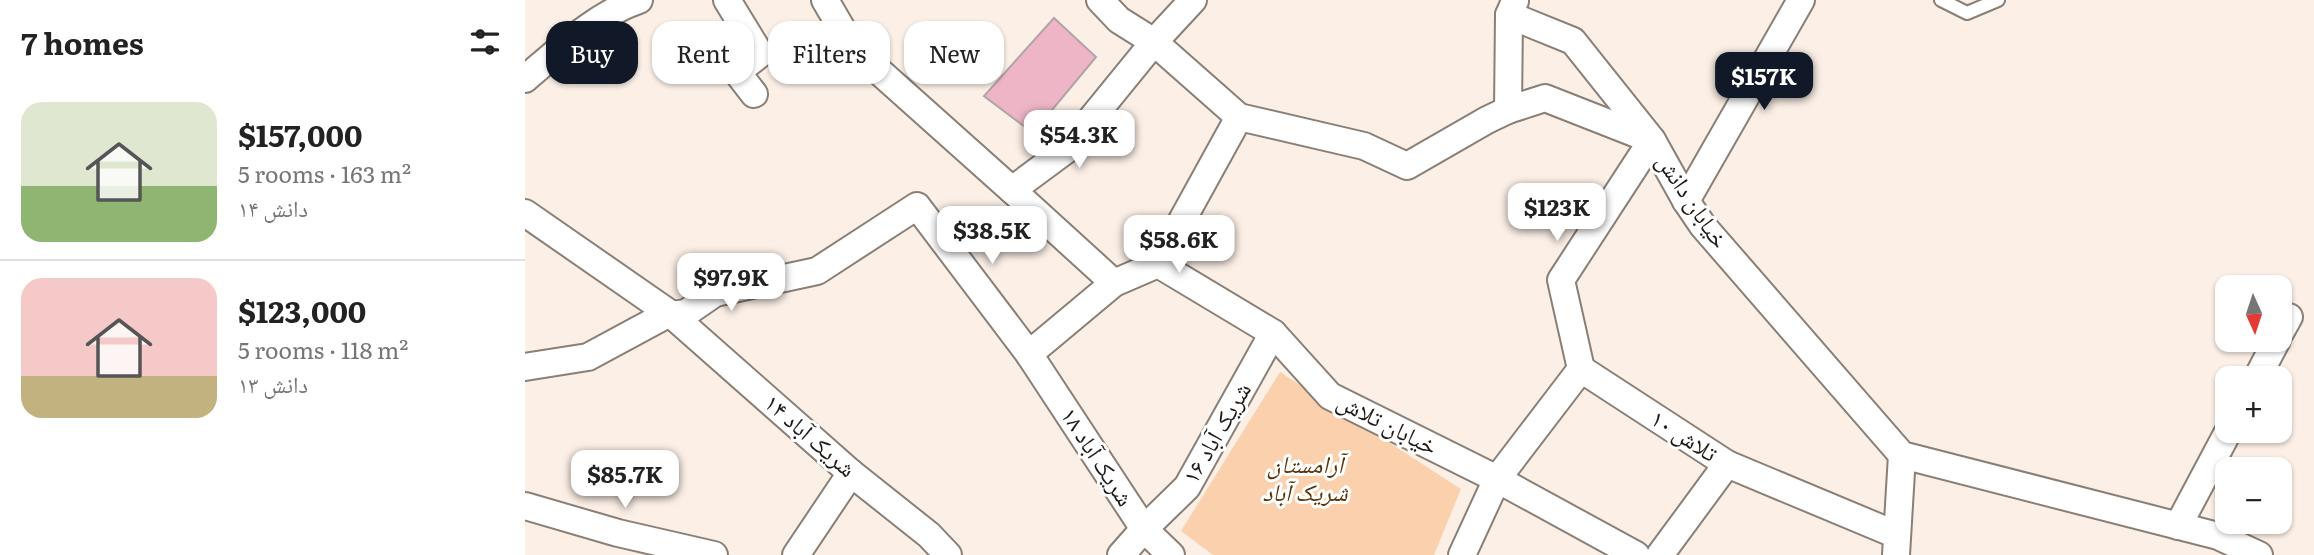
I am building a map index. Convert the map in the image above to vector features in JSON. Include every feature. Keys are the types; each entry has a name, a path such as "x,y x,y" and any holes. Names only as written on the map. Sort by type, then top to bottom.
{"street":[{"path":"525,79 562,47 623,5 639,0"},
{"path":"727,0 760,54 737,72 754,94"},
{"path":"825,0 853,48 1114,283"},
{"name":"خیابان دانش","path":"1100,0 1119,20 1154,42 1239,117 1364,146 1407,166 1508,110 1545,98 1652,140 1703,226 1902,455"},
{"path":"1012,190 1066,150 1154,42 1193,0"},
{"path":"1686,201 1801,0"},
{"path":"1462,555 1497,479 1581,369 1561,280 1652,140 1573,41 1512,8 1508,110"},
{"path":"1029,354 1114,283 1158,264 1239,117"},
{"name":"شریک آباد ۱۸","path":"672,315 686,313 715,293 817,271 917,206 1029,354 1144,529 1171,555"},
{"name":"شریک آباد ۱۴","path":"525,213 672,315 948,555"},
{"name":"خیابان تلاش","path":"1158,264 1273,333 1330,396 1497,479 1636,555"},
{"path":"525,367 588,357 647,324 672,315"},
{"name":"شریک آباد ۱۶","path":"1121,555 1187,487 1273,333"},
{"name":"تلاش ۱۰","path":"1581,369 1727,464 1660,555"},
{"path":"2178,526 2222,443"},
{"path":"1727,464 1896,545 1902,455 2178,526 2213,546 2259,555"},
{"path":"796,555 851,472"},
{"path":"525,506 614,544 714,555"}],"lane":[{"path":"1941,0 1967,13 1998,0"}],"green space":[{"name":"آرامستان شریک آباد","path":"1280,372 1461,489 1434,555 1213,555 1181,531"}],"building":[{"path":"1054,18 1096,57 1033,133 984,96 995,84 1004,84 1004,74"}]}
